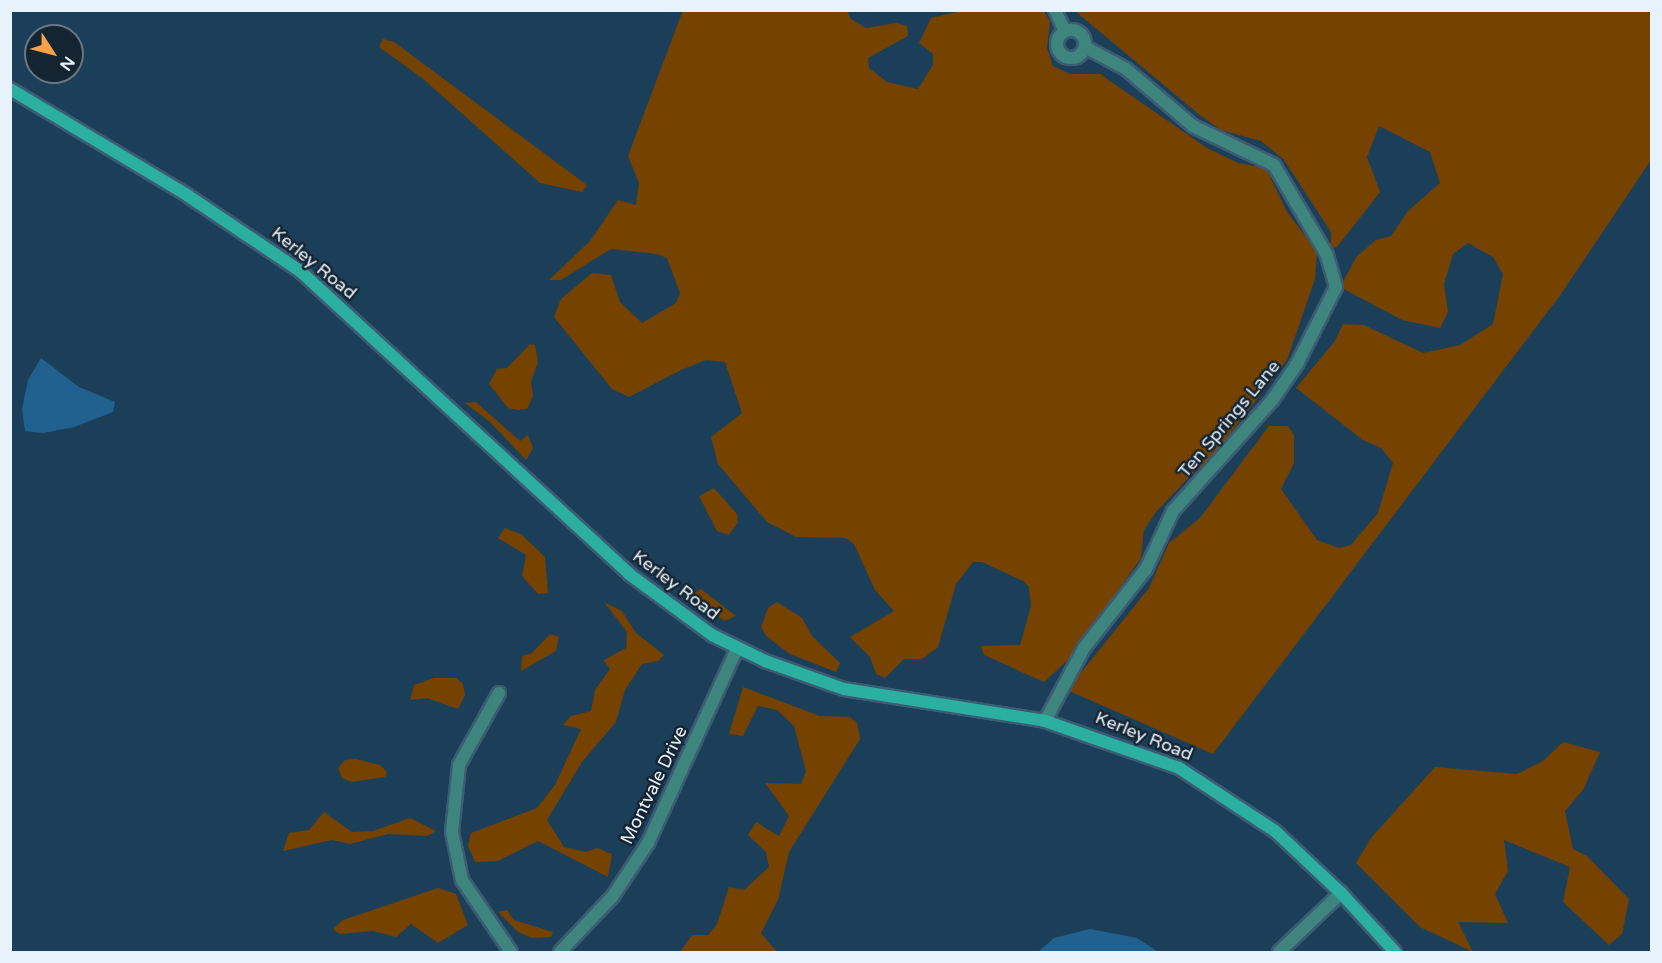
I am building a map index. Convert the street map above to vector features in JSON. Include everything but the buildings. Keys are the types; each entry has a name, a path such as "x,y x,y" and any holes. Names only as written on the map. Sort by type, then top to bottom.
{"street":[{"name":"Ten Springs Lane","path":"1055,10 1065,32"},
{"name":"Ten Springs Lane","path":"1065,32 1058,42 1063,55 1076,57 1085,47"},
{"name":"Ten Springs Lane","path":"1045,721 1084,648 1146,569 1173,511 1273,399 1297,364 1336,287 1327,255 1274,165 1193,126 1126,69 1085,47 1078,32 1065,32"},
{"name":"Kerley Road","path":"10,89 273,251 387,348 629,574 685,619 737,649 871,697 1045,721 1147,754 1209,784 1275,831 1341,893 1395,952"},
{"name":"Montvale Drive","path":"560,952 613,896 648,843 737,649"},
{"path":"499,693 459,765 452,832 462,880 511,952"},
{"path":"1279,952 1341,893"}],"shaded area":[{"path":"683,10 847,11 851,19 866,28 897,23 907,26 908,36 868,58 869,68 887,82 918,89 933,65 933,54 919,43 931,18 961,11 1044,11 1050,21 1047,48 1053,66 1070,74 1100,74 1207,148 1238,163 1266,168 1287,212 1317,251 1315,279 1287,360 1206,465 1197,469 1156,512 1144,530 1141,558 1072,656 1044,682 984,655 981,646 1020,645 1031,606 1029,587 1023,581 982,562 973,562 956,584 938,647 922,659 904,659 885,678 876,674 870,657 850,637 894,611 875,590 854,544 846,538 796,537 767,522 718,464 711,437 742,413 725,362 706,360 681,370 629,397 612,389 554,317 561,299 592,273 611,275 620,302 642,323 676,303 680,293 667,258 657,254 611,249 561,280 549,280 590,241 618,200 636,205 639,183 628,156"},
{"path":"1075,11 1651,11 1651,160 1561,294 1213,754 1067,690 1149,588 1169,543 1200,518 1269,426 1288,426 1294,435 1294,463 1281,489 1317,540 1339,548 1351,545 1378,513 1393,463 1381,448 1363,440 1296,388 1335,341 1343,324 1364,325 1423,353 1460,345 1493,324 1503,274 1493,257 1468,243 1453,254 1444,284 1448,312 1440,328 1402,320 1340,287 1357,256 1376,240 1391,236 1408,211 1440,183 1430,152 1379,126 1367,157 1380,192 1337,247 1331,248 1331,232 1284,160 1261,141 1221,130 1201,116"},
{"path":"383,39 394,42 587,185 582,192 540,183 422,78 379,47"},
{"path":"530,344 535,345 538,362 531,382 533,396 527,409 508,408 489,384 497,369 507,368"},
{"path":"476,402 520,441 528,435 533,448 526,460 490,422 465,403"},
{"path":"714,488 737,514 738,522 729,535 717,531 699,496"},
{"path":"505,528 521,534 545,557 548,593 538,594 522,576 526,555 498,538"},
{"path":"701,589 736,616 724,621 690,595"},
{"path":"604,602 622,611 636,633 664,655 658,661 642,664 625,690 616,722 582,762 547,820 564,847 586,852 597,848 612,854 608,877 538,841 498,861 475,862 468,846 471,833 537,808 555,785 581,729 563,725 571,716 591,711 595,690 610,669 604,660 626,648 627,632"},
{"path":"777,602 802,618 812,636 840,663 836,672 790,654 766,636 761,627 768,608"},
{"path":"550,634 559,637 556,651 521,671 522,656 532,653"},
{"path":"434,678 456,678 463,684 465,695 458,709 427,698 410,700 414,685"},
{"path":"743,687 820,716 850,717 857,723 860,739 789,852 778,900 761,933 777,952 680,952 692,935 708,935 717,924 729,887 744,890 769,867 766,852 748,835 756,822 779,836 789,816 765,783 801,784 806,771 794,726 777,710 758,706 743,736 729,734"},
{"path":"1563,742 1600,752 1583,790 1565,811 1573,849 1587,856 1629,899 1622,934 1609,945 1563,902 1570,867 1504,840 1508,871 1495,894 1508,923 1458,922 1473,952 1420,927 1356,863 1371,838 1435,767 1517,774 1543,761"},
{"path":"356,759 380,765 387,772 385,777 351,782 342,778 338,768 345,760"},
{"path":"324,812 352,832 373,831 410,818 436,831 427,836 388,834 350,844 332,840 283,851 289,833 309,830"},
{"path":"438,888 456,894 468,925 438,943 411,924 396,937 373,931 340,934 333,929 343,920"},
{"path":"507,910 514,920 553,932 551,937 532,938 518,932 498,912"}],"water":[{"path":"41,358 79,387 115,402 113,412 74,427 43,433 25,431 22,409 28,380"},
{"path":"1090,929 1137,938 1158,952 1038,952 1054,938"}]}
